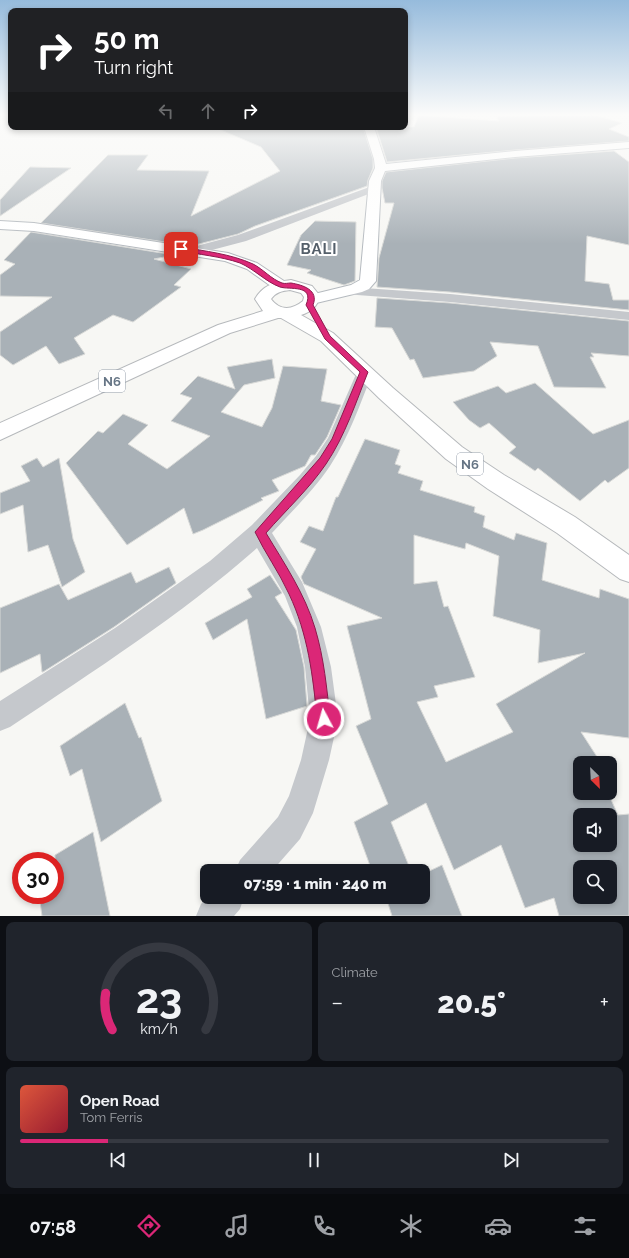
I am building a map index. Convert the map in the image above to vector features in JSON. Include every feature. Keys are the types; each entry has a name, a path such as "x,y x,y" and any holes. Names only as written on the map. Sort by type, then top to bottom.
{"main road":[{"path":"311,302 363,286 368,281 371,222 376,181 381,168 380,158"},
{"path":"381,168 479,158"},
{"path":"0,225 55,230 193,251 241,261 252,266 282,286"},
{"name":"N6","path":"224,329 263,299 272,289 290,285 306,290 311,294 311,302 328,337"},
{"name":"N6","path":"263,299 265,305 270,309 328,337 386,393 454,453 496,482 566,525 629,570"},
{"name":"N6","path":"0,432 224,329 281,313 304,310 311,302"}],"street":[{"path":"193,251 242,238 375,188"},
{"path":"349,291 450,298 629,316"},
{"path":"0,717 166,608 218,568 260,532 307,481 323,461 336,440 365,372"},
{"path":"257,864 289,828 302,802 316,760 324,719 318,667 309,628 294,590 260,532"},
{"path":"213,916 222,904"}],"building":[{"path":"105,158 146,158 137,170 209,171 191,216 280,171 270,158 373,158 373,159 373,168 367,186 255,226 238,234 191,246 41,223"},
{"path":"386,158 432,158 387,162"},
{"path":"515,158 623,158 629,162 629,245 587,236 585,281 609,284 613,300 629,300 629,310 450,292 377,287 379,258 394,203 385,203 382,181 386,172"},
{"path":"30,167 71,168 0,216 0,200"},
{"path":"315,221 356,222 355,281 344,285 307,273 311,270 287,265 301,235"},
{"path":"31,232 174,255 154,259 191,269 174,285 181,287 133,322 113,315 74,338 85,354 59,364 46,346 13,365 0,355 0,332 52,297 0,296 0,275 15,264 4,260"},
{"path":"377,298 450,303 629,321 629,356 591,353 594,357 590,357 606,388 554,387 538,346 490,342 497,356 474,371 423,378 414,359 410,360 392,328 375,327"},
{"path":"272,359 275,378 244,385 221,412 262,427 272,408 283,366 327,369 321,401 341,405 327,437 315,455 311,455 305,466 272,480 279,491 261,498 263,500 203,530 193,534 184,508 127,545 66,463 98,431 103,433 123,414 148,425 128,444 167,469 210,436 171,421 192,398 180,394 198,376 235,389 227,367"},
{"path":"535,383 593,434 629,420 629,468 608,483 605,480 580,501 538,468 535,471 509,453 516,447 489,423 480,428 469,420 453,402 498,386 506,393"},
{"path":"365,439 400,450 395,464 401,466 398,473 423,481 420,490 475,507 474,512 485,516 483,527 514,540 516,533 547,543 542,580 599,598 600,589 629,599 629,738 581,732 596,756 573,756 573,800 611,800 615,808 573,808 573,852 617,852 617,813 618,815 629,814 629,916 559,916 554,898 525,908 501,845 454,870 426,803 391,822 408,864 369,864 354,822 388,804 356,726 371,719 347,626 382,618 304,584 301,577 316,549 300,542 309,526 323,531 336,497 338,497","holes":["414,535 465,549 466,543 499,556 493,616 540,630 538,663 585,653 496,704 513,732 446,762 417,702 438,697 434,686 475,677 448,606 444,607 437,581 414,584"]},
{"path":"37,458 43,467 59,458 73,539 85,572 62,587 48,545 28,552 23,505 0,514 0,493 30,481 21,466"},
{"path":"169,567 176,583 114,627 43,672 40,654 0,673 0,608 59,584 68,600 131,572 136,583"},
{"path":"270,575 282,593 275,597 296,630 304,667 307,706 266,719 247,619 213,640 205,623 252,597 247,589"},
{"path":"125,703 139,738 141,737 162,801 101,842 82,769 70,776 60,746"},
{"path":"93,832 110,916 42,916 40,904 64,904 64,852 60,852"},
{"path":"442,865 462,916 392,916 388,904 430,904 430,871"}],"district":[{"name":"BALI","path":"319,249"}],"route":[{"path":"181,249 228,257 241,261 252,266 282,286 290,285 306,290 311,294 312,299 310,305 328,337 365,372 336,440 323,461 307,481 260,532 294,590 309,628 318,667 324,719"}]}
